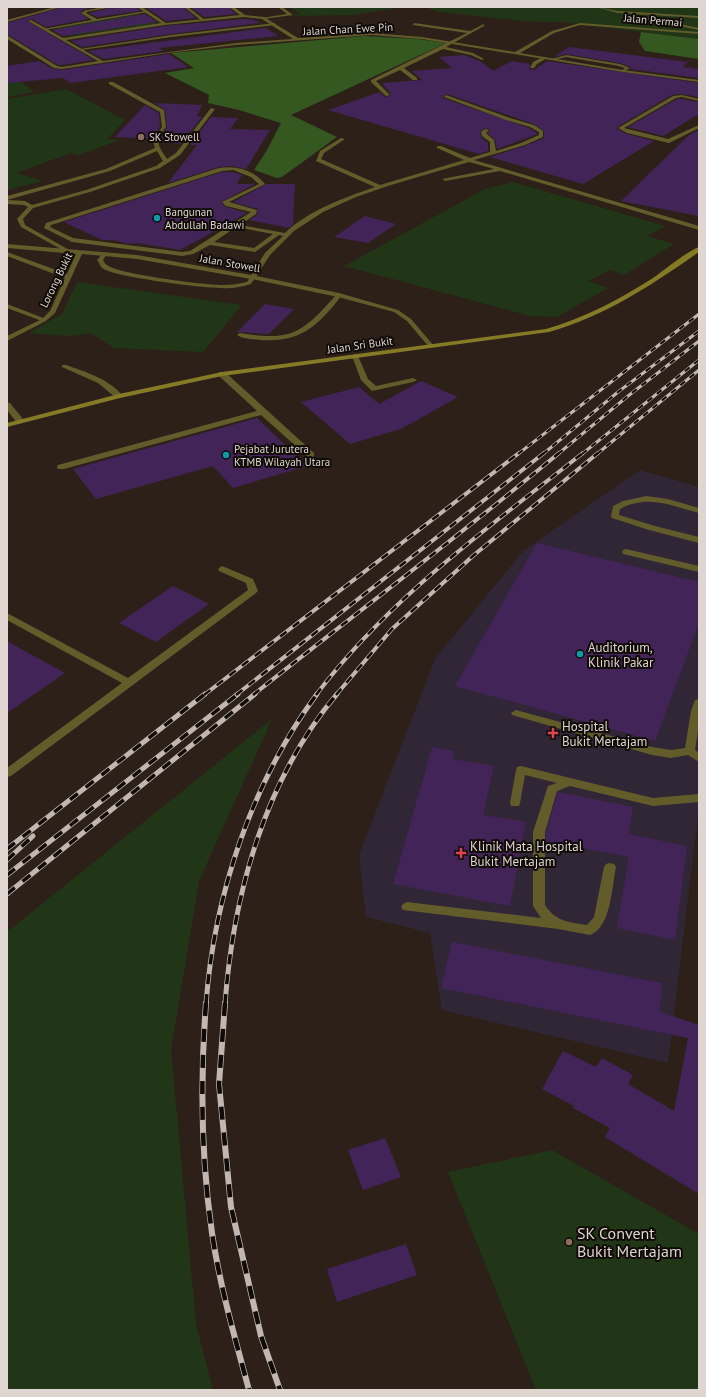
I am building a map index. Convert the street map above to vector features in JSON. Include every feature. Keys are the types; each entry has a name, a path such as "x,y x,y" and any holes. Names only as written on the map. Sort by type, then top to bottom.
{"street":[{"path":"7,21 59,7"},
{"path":"96,20 84,13 86,11 110,7"},
{"path":"138,7 165,24"},
{"path":"186,7 203,20"},
{"path":"232,7 244,16"},
{"path":"64,39 165,24 244,16 263,18 291,14 280,7"},
{"path":"598,7 699,29"},
{"path":"639,8 656,13"},
{"path":"45,29 146,12"},
{"path":"618,12 656,13 699,17"},
{"path":"263,18 275,24 298,40"},
{"path":"30,21 82,49 102,62"},
{"path":"82,49 170,36 275,24"},
{"path":"414,24 472,32"},
{"name":"Jalan Permai","path":"516,53 553,32 580,24 699,33"},
{"path":"388,95 374,81 443,48 483,25"},
{"name":"Jalan Chan Ewe Pin","path":"7,37 56,67 68,68 168,52 371,34 390,34 545,58 554,59 566,56 620,65 628,68 623,71 699,81"},
{"path":"443,48 472,54 482,59"},
{"path":"532,67 535,63 545,58"},
{"path":"400,68 415,79"},
{"path":"111,83 162,111 164,126 155,138 155,143 166,162"},
{"path":"104,254 100,260 105,267 118,272 219,287 242,286 249,283 251,277 268,251 286,235 330,207 378,186 471,161 532,141 541,136 541,131 532,126 508,119 446,96"},
{"path":"699,100 682,96 675,97 620,128 629,132 669,141 699,126"},
{"path":"68,251 57,247 23,226 20,219 31,207 102,186 158,167 178,154 213,109"},
{"path":"487,130 483,132 484,135 492,138 494,143 494,153"},
{"path":"343,139 322,152 318,160 378,186"},
{"path":"439,147 471,161 503,169 699,228"},
{"path":"7,198 108,170 158,149"},
{"path":"221,168 233,168 260,180 262,184 225,202 228,205 254,210 254,213 209,243 190,252 174,254 72,240 47,228 48,224 221,168"},
{"path":"445,179 503,169"},
{"path":"7,202 25,204 31,207"},
{"path":"233,226 286,235"},
{"path":"209,243 255,250 278,233"},
{"name":"Jalan Stowell","path":"7,246 137,257 251,277 339,295 396,310 409,320 431,346"},
{"name":"Jalan Sri Bukit","path":"7,425 120,396 222,374 547,331 578,322 669,270 699,249"},
{"name":"Lorong Bukit","path":"7,339 44,320 53,312 80,252"},
{"path":"7,254 69,277"},
{"path":"240,335 267,339 299,333 310,327 339,295"},
{"path":"7,306 44,320"},
{"path":"355,356 365,380 375,389 413,380"},
{"path":"64,366 95,377 106,383 120,396"},
{"path":"222,374 311,455"},
{"path":"7,405 20,421"},
{"path":"61,467 262,412"},
{"path":"699,512 665,500 641,499 626,501 616,508 615,516 652,528 699,540"},
{"path":"626,552 699,569"},
{"path":"7,773 253,591 250,581 222,569"},
{"path":"7,616 129,683"},
{"path":"690,751 698,708"},
{"path":"516,713 652,751 670,754 690,751 699,758"},
{"path":"515,804 521,770 653,802 699,798"},
{"path":"560,925 546,917 539,906 539,832 552,789 569,782"},
{"path":"407,907 560,925 590,930 600,920 610,867"}],"shaded area":[{"name":"Hospital Bukit Mertajam","path":"640,470 699,487 699,808 668,1063 442,1010 430,933 366,917 359,855 435,659 523,551"}],"green space":[{"path":"290,7 402,7 353,15 286,16 300,14"},
{"path":"424,7 699,7 699,39 563,22 535,22 439,12"},
{"path":"139,14 157,24 70,36 56,28"},
{"path":"641,32 699,39 699,59 645,51 639,42"},
{"path":"364,36 418,39 446,43 291,115 337,137 282,177 277,178 254,170 267,150 281,123 239,110 208,103 209,95 165,73 194,68 171,53"},
{"path":"7,70 34,92 7,97"},
{"path":"66,89 125,120 107,139 120,140 79,155 71,153 16,173 43,181 7,190 7,99"},
{"path":"513,182 665,226 647,236 674,244 624,275 610,270 588,281 608,288 557,317 530,316 344,266 485,189"},
{"path":"77,282 242,305 203,352 114,348 91,333 70,336 29,333 62,314"},
{"path":"272,719 199,881 171,1049 196,1324 213,1390 7,1390 7,932"},
{"path":"552,1150 699,1234 699,1390 536,1390 448,1172"}],"building":[{"path":"63,7 96,7 85,9 80,12 88,19 46,27 32,19 27,21 94,60 58,65 7,34 7,23"},
{"path":"113,7 136,7 140,11 97,17 89,13"},
{"path":"145,7 183,7 196,18 166,21"},
{"path":"190,7 228,7 236,14 204,17"},
{"path":"145,14 157,22 63,36 52,30"},
{"path":"244,19 254,20 260,23 82,47 71,41 165,26"},
{"path":"266,28 278,36 159,48 164,51 103,59 88,51"},
{"path":"569,47 688,62 683,67 699,69 699,78 630,69 631,67 620,63 566,54 554,57"},
{"path":"169,54 188,67 70,83 63,78 7,83 7,66 39,61 53,69 62,70"},
{"path":"464,55 480,61 493,71 512,61 530,64 529,69 534,70 547,61 699,83 699,97 682,94 672,95 617,127 617,129 627,134 654,141 583,184 490,157 525,146 544,138 544,131 534,124 447,94 443,96 443,98 529,128 538,134 497,149 495,140 488,133 490,129 484,128 480,132 481,137 488,143 488,151 479,154 328,110 380,92 385,97 390,96 391,94 382,83 422,80 412,71 452,68 439,57"},
{"path":"677,99 699,102 699,114 663,136 628,127"},
{"path":"155,103 202,105 197,116 202,117 181,144 160,142 167,127 165,110"},
{"path":"145,105 159,113 160,127 153,139 115,137"},
{"path":"211,117 238,118 230,129 270,130 246,169 232,166 219,167 168,183 197,145 190,145"},
{"path":"699,130 699,216 621,201 689,135"},
{"path":"222,172 233,172 242,175 237,184 255,184 221,202 226,207 247,213 180,250 138,243 128,244 114,240 102,240 64,222"},
{"path":"266,184 295,184 293,224 289,228 249,220 257,215 258,209 233,202"},
{"path":"365,216 396,224 368,243 334,237"},
{"path":"265,304 294,309 269,334 237,332"},
{"path":"421,381 458,397 401,429 350,444 301,402 359,387 379,404"},
{"name":"Pejabat Jurutera KTMB Wilayah Utara","path":"257,418 307,466 233,488 213,466 96,499 73,469"},
{"name":"Auditorium, Klinik Pakar","path":"537,543 699,582 699,623 655,741 455,686"},
{"path":"173,586 209,604 156,642 119,623"},
{"path":"7,641 65,673 7,713"},
{"name":"Klinik Mata Hospital Bukit Mertajam","path":"432,747 454,751 452,759 494,766 483,815 526,822 510,906 393,884"},
{"path":"558,792 633,807 629,834 687,846 675,940 617,928 629,857 546,841 546,832"},
{"path":"452,942 662,983 660,1012 699,1025 699,1194 605,1137 610,1128 542,1089 563,1051 596,1067 602,1058 633,1075 628,1084 674,1111 688,1038 441,988"},
{"path":"385,1138 401,1177 363,1190 348,1150"},
{"path":"406,1244 417,1275 337,1302 327,1269"}],"railway":[{"path":"518,454 699,314"},
{"path":"543,454 618,392 699,331"},
{"path":"558,454 628,396 699,341"},
{"path":"582,454 699,360"},
{"path":"597,454 699,370"},
{"path":"204,695 519,453"},
{"path":"236,695 544,453"},
{"path":"253,695 445,545 559,453"},
{"path":"316,695 375,627 408,595 476,537 583,453"},
{"path":"336,695 392,629 474,555 598,453"},
{"path":"7,849 205,694"},
{"path":"7,875 238,694"},
{"path":"7,894 255,694"},
{"path":"206,1004 210,963 218,922 227,881 240,841 255,802 273,764 294,728 317,694"},
{"path":"225,1004 229,963 236,922 245,880 257,840 272,801 290,763 312,727 337,694"},
{"path":"7,860 33,836"},
{"path":"206,1003 202,1090 208,1204 219,1273 249,1390"},
{"path":"225,1003 219,1084 231,1207 261,1336 280,1390"}],"place":[{"name":"SK Stowell","path":"141,137"},
{"name":"Bangunan Abdullah Badawi","path":"157,218"},
{"name":"Pejabat Jurutera KTMB Wilayah Utara","path":"226,455"},
{"name":"Auditorium, Klinik Pakar","path":"580,654"},
{"name":"Hospital Bukit Mertajam","path":"553,733"},
{"name":"Klinik Mata Hospital Bukit Mertajam","path":"461,853"},
{"name":"SK Convent Bukit Mertajam","path":"569,1242"}]}
